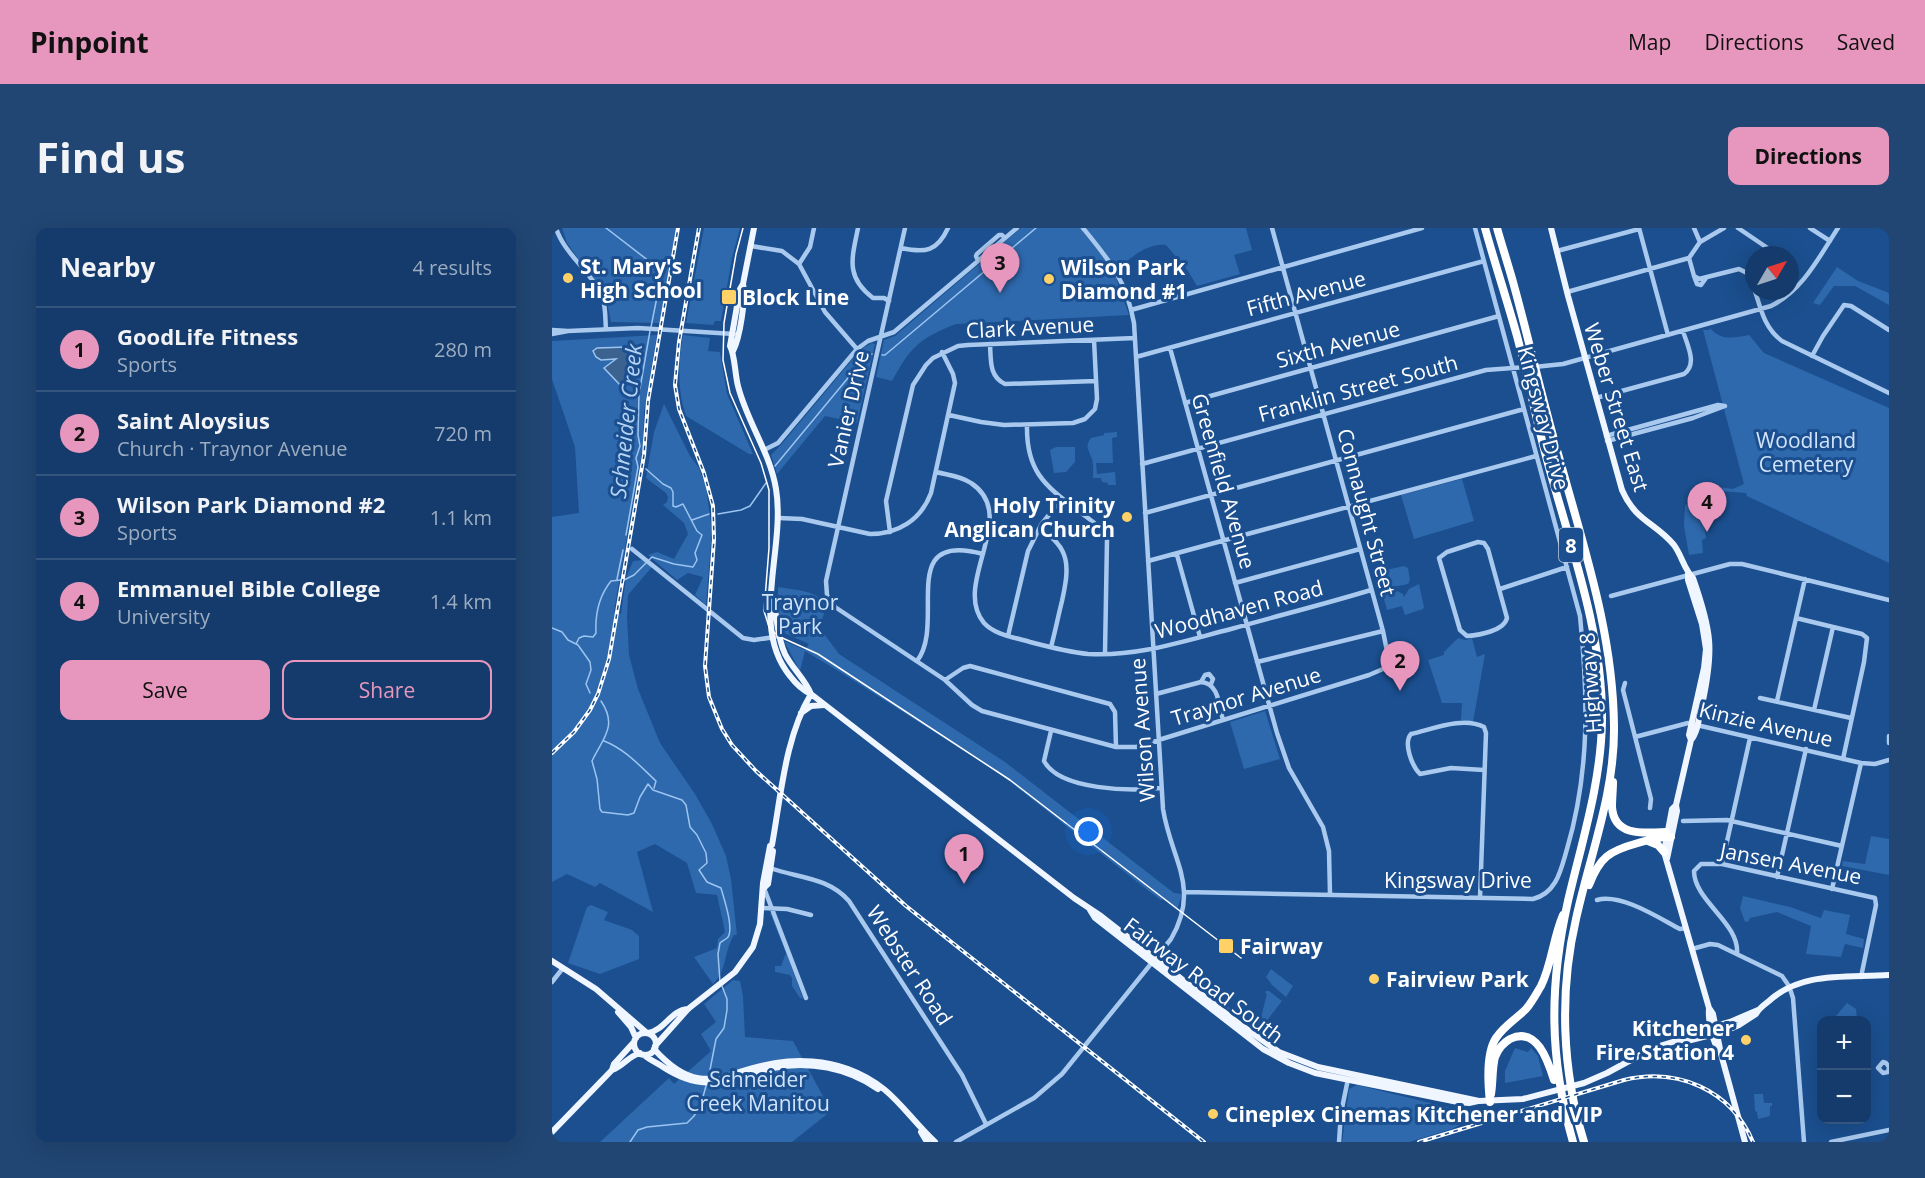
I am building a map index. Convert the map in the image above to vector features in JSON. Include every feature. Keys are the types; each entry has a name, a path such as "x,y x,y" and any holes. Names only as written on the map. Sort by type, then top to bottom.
{"highway":[{"name":"Highway 8","path":"1485,228 1517,337 1546,457 1596,644 1601,696 1600,748 1596,786 1568,902 1557,965 1553,1017 1555,1074 1573,1142"},
{"path":"1490,228 1517,337"},
{"name":"Highway 8","path":"1497,228 1603,617 1610,659 1614,729 1612,763 1606,805 1569,951 1564,1013 1575,1110 1584,1142"},
{"path":"1502,228 1513,280"},
{"path":"1612,763 1613,811 1619,824 1634,832 1669,834"},
{"path":"1580,902 1606,855 1618,849 1669,834"},
{"path":"1646,841 1659,845 1665,856"},
{"path":"1490,1102 1488,1083 1493,1043 1502,1030 1534,998 1545,975 1557,928 1568,902"},
{"path":"1490,1102 1495,1058 1505,1042 1514,1038 1524,1037 1533,1040 1541,1047 1555,1074"}],"main road":[{"path":"754,228 743,284 745,290 730,346 733,351 735,374 740,393 764,450 776,489 779,518 772,599 774,646 789,674 804,691 811,694"},
{"name":"Weber Street East","path":"1551,228 1620,486 1629,504 1642,519 1672,543 1693,579 1711,641 1710,663 1665,856 1709,1008 1708,1015 1714,1030 1717,1049 1722,1054 1745,1142"},
{"path":"775,637 811,694"},
{"path":"764,888 768,884 772,845 792,739 801,713 811,694"},
{"name":"Fairway Road South","path":"811,694 1090,910 1095,918 1266,1044 1288,1056 1318,1067 1479,1101 1523,1099 1584,1083 1653,1048 1679,1040 1686,1034 1714,1030 1758,1010 1789,986"},
{"path":"801,713 811,706 824,705"},
{"path":"552,1132 612,1070 619,1067 630,1056 655,1048 688,1009 714,990 744,963 758,934 766,867 772,845"},
{"name":"Fairway Road South","path":"1153,960 1270,1053 1303,1069 1458,1102 1479,1101"},
{"path":"552,961 596,989 654,1038 655,1048 681,1073 692,1079"},
{"path":"1789,986 1814,979 1889,975"},
{"path":"612,1004 631,1027 635,1050 669,1071 692,1079 717,1080 790,1066 808,1065 843,1071 876,1087 892,1100 927,1142"},
{"path":"612,1070 614,1064 640,1034 658,1031 678,1011 688,1009"},
{"path":"717,1080 775,1063 794,1061 830,1064 846,1068 872,1079 895,1097 935,1142"}],"street":[{"path":"556,228 560,239 600,292 604,302 606,329"},
{"path":"799,264 810,247 814,228"},
{"path":"858,228 852,259 853,275 868,295 889,301"},
{"name":"Vanier Drive","path":"828,597 826,585 905,228"},
{"path":"901,248 927,250 942,240 948,228"},
{"path":"764,450 778,443 856,349 868,341 894,332 1017,228"},
{"name":"Wilson Avenue","path":"956,1142 966,1139 986,1124 1034,1098 1062,1074 1177,928 1183,910 1185,892 1182,872 1166,827 1161,788 1135,338 1131,310 1117,272 1083,228"},
{"name":"Connaught Street","path":"1272,228 1383,631 1390,666"},
{"path":"1131,310 1422,228"},
{"name":"Kingsway Drive","path":"1185,892 1533,899 1547,893 1556,882 1575,822 1585,761 1586,715 1580,620 1536,456 1515,367 1475,228"},
{"path":"1557,251 1639,228 1668,335"},
{"path":"1694,228 1700,242"},
{"path":"1567,292 1689,258 1700,242 1724,228"},
{"path":"1738,228 1765,246"},
{"path":"1810,228 1830,241"},
{"name":"Franklin Street South","path":"1142,464 1486,370 1540,367 1585,358 1761,310 1780,302 1794,291 1838,228"},
{"path":"751,246 782,251 799,264 825,312 856,349"},
{"path":"1689,258 1694,276 1699,279 1735,269 1745,272"},
{"name":"Fifth Avenue","path":"1136,357 1484,261"},
{"path":"1758,300 1772,334 1782,342 1889,393"},
{"path":"1812,356 1822,336 1844,305 1851,306 1889,330"},
{"name":"Sixth Avenue","path":"1185,403 1499,316"},
{"path":"552,332 638,328 735,334"},
{"path":"1596,398 1684,374 1690,370 1692,364 1683,331"},
{"name":"Clark Avenue","path":"890,532 886,501 910,394 919,374 942,352 958,346 1135,338"},
{"path":"949,415 981,423 1004,425 1073,423 1085,419 1095,409 1097,399 1094,340"},
{"path":"990,344 992,372 1005,384 1096,381"},
{"name":"Greenfield Avenue","path":"1170,348 1268,706 1286,761 1320,820 1326,838 1329,851 1330,894"},
{"path":"779,518 802,519 870,534 890,532 909,523 921,512 928,501 936,472 955,383 942,352"},
{"path":"1607,438 1719,409 1725,406 1718,405 1685,417"},
{"path":"1145,513 1524,409"},
{"path":"1027,425 1028,450 1034,470 1047,486 1101,528 1107,540 1105,653"},
{"path":"1148,561 1178,555 1536,456"},
{"name":"Woodhaven Road","path":"936,472 960,477 970,482 983,495 990,515 974,590 976,607 980,617 989,628 1008,636 1073,652 1153,650 1371,590"},
{"path":"1008,636 1028,551 1039,529 1062,498"},
{"path":"1039,529 1050,535 1060,546 1068,567 1051,647"},
{"path":"1478,542 1484,543 1488,549 1500,589 1507,613 1505,624 1472,636 1464,635 1460,630 1439,562 1440,556 1478,542"},
{"path":"632,549 743,638 754,640 775,637"},
{"path":"917,661 926,642 928,578 934,561 943,553 954,549 968,549 983,554"},
{"path":"1235,583 1360,549"},
{"path":"1178,555 1200,637"},
{"path":"1611,596 1688,574 1730,564 1742,564 1889,600"},
{"path":"1500,589 1567,567"},
{"path":"1777,701 1805,579"},
{"name":"Traynor Avenue","path":"828,597 835,607 945,680 972,705 982,711 1116,747 1136,747 1369,675 1390,666"},
{"path":"1796,618 1862,634 1867,638 1843,759"},
{"path":"1814,710 1833,627"},
{"path":"1257,662 1383,631"},
{"path":"945,680 970,666 1110,704 1114,709 1116,747"},
{"path":"1156,694 1201,682 1211,684 1223,720"},
{"path":"1625,682 1623,690 1652,799 1650,808"},
{"path":"1760,698 1851,718"},
{"path":"1480,898 1486,733 1482,726 1449,724 1411,734 1408,738 1408,745 1420,774 1450,768 1484,770"},
{"name":"Kinzie Avenue","path":"1635,737 1678,724 1694,724 1861,763 1875,764 1889,760"},
{"path":"1051,731 1044,761 1050,769 1062,777 1108,789 1161,788"},
{"path":"1889,736 1889,743"},
{"path":"1722,864 1750,738"},
{"path":"1777,877 1806,749"},
{"path":"1832,889 1861,763"},
{"path":"1683,821 1721,819 1842,846"},
{"name":"Jansen Avenue","path":"1737,954 1738,948 1734,938 1697,885 1694,871 1701,864 1722,864 1875,898 1876,905 1861,977"},
{"name":"Webster Road","path":"770,868 826,882 841,891 962,1075 986,1124"},
{"path":"764,888 806,998"},
{"path":"1597,900 1624,901 1680,929 1686,928"},
{"path":"762,908 787,909 811,915"},
{"path":"1692,949 1714,944 1782,976 1789,986 1793,998 1804,1142"},
{"path":"552,982 563,968"},
{"path":"1339,1142 1341,1113 1348,1079"},
{"path":"1831,1142 1889,1130"}],"green space":[{"path":"562,228 676,228 660,323 611,322 606,297 567,243"},
{"path":"704,228 740,228 732,258 721,321 715,321 713,325 686,323"},
{"path":"1021,228 1246,228 1252,250 1234,255 1240,274 1197,286 1188,271 1166,245 1151,247 1131,258 1114,273 1129,315 956,324 933,334 917,345 892,381 876,377 884,340 895,336"},
{"path":"1837,267 1858,281 1887,292 1889,305 1855,286 1834,286 1820,305 1813,303"},
{"name":"Woodland Cemetery","path":"1710,328 1723,337 1749,335 1764,353 1889,408 1889,563 1747,496 1746,493 1708,490 1702,492 1703,501 1708,510 1702,514 1706,538 1702,540 1703,553 1689,555 1684,526 1685,505 1694,502 1697,484 1733,489 1744,484 1703,330"},
{"path":"657,335 644,411 643,446 614,611 621,614 626,578 633,561 643,560 652,567 628,595 627,617 629,655 638,689 660,743 695,794 712,824 726,856 731,879 737,935 734,935 721,973 713,984 694,957 717,948 718,939 725,932 717,895 696,893 687,863 655,844 637,852 653,912 600,883 595,887 567,874 552,882 552,517 579,513 575,447 552,379 552,341"},
{"path":"683,335 710,338 708,351 720,352 727,394 753,454 749,454 686,416 679,376"},
{"path":"872,343 875,344 857,423 825,416 777,474 771,455 861,349"},
{"path":"664,404 690,456 699,468 706,487 712,531 706,605 695,595 703,577 688,573 677,580 648,555 657,552 674,559 688,534 684,523 663,505 667,502 666,493 646,478 654,432"},
{"path":"1117,432 1117,437 1112,438 1113,463 1096,463 1097,474 1115,472 1116,485 1108,485 1102,482 1101,478 1093,478 1093,462 1088,445 1091,438 1104,435 1104,433"},
{"path":"1056,447 1075,447 1075,462 1066,472 1054,473 1050,450"},
{"path":"1462,479 1474,521 1414,539 1401,495"},
{"path":"1404,566 1408,568 1410,580 1408,584 1383,589 1378,586 1377,572"},
{"path":"1419,584 1423,609 1405,615 1402,606 1387,610 1382,592 1395,590 1404,597 1409,589"},
{"name":"Traynor Park","path":"778,587 812,594 823,601 827,606 819,627 839,654 1005,762 1174,893 1182,894 1177,910 1150,892 1000,774 845,675 805,651 800,671 784,641 805,650 809,644 782,632 778,615"},
{"path":"1458,638 1466,640 1472,638 1477,657 1485,654 1473,722 1461,720 1462,703 1442,703 1428,660 1444,655 1444,652"},
{"path":"1265,711 1280,759 1244,769 1230,722"},
{"path":"1871,836 1889,839 1889,875 1842,866 1843,861 1865,864"},
{"path":"1743,896 1790,907 1821,918 1824,910 1850,915 1846,934 1864,939 1863,948 1845,944 1841,957 1806,954 1811,926 1777,912 1750,918 1745,922 1740,908"},
{"path":"591,905 608,912 604,920 632,930 639,936 639,959 600,974 568,963 587,907"},
{"path":"770,913 773,913 803,999 792,986 790,975 775,972 775,966 781,966 786,953"},
{"path":"1271,969 1293,986 1286,997 1266,977"},
{"name":"Schneider Creek Manitou","path":"733,980 740,981 745,1037 793,1041 831,1111 792,1142 600,1142 669,1078 674,1084 711,1051 701,1034 716,1022 704,1004"},
{"path":"1266,991 1282,1001 1258,1032 1216,1000 1220,997 1219,1000 1254,1027 1259,1025"},
{"path":"1847,1003 1856,1009 1857,1016 1836,1016"},
{"path":"1515,1048 1528,1052 1531,1048 1538,1056 1543,1076 1505,1083 1505,1071"},
{"path":"1357,1085 1479,1115 1452,1129 1409,1142 1342,1142 1349,1089"},
{"path":"1754,1094 1763,1094 1764,1103 1772,1103 1770,1116 1758,1119"}],"shaded area":[{"path":"627,347 631,351 626,381 622,387 604,368 616,359 601,360 593,351 597,348"}],"waterway":[{"name":"Schneider Creek","path":"606,228 658,268 658,292 651,327"},
{"path":"882,355 885,355 1036,228"},
{"name":"Schneider Creek","path":"626,535 638,467 636,458 640,446 639,394 650,331"},
{"path":"775,466 867,355 872,354"},
{"name":"Schneider Creek","path":"624,580 634,575 652,557 693,567 697,560 695,553 702,535 697,531 683,504 673,506 671,488 646,469"},
{"path":"718,514 750,506 766,483"},
{"path":"692,520 709,514"},
{"name":"Schneider Creek","path":"617,579 623,550"},
{"name":"Schneider Creek","path":"576,644 579,638 593,637 596,633 597,612 603,593 611,581 621,580"},
{"name":"Schneider Creek","path":"552,628 562,632 568,640 578,645 590,662 591,670 586,684 590,693"},
{"name":"Schneider Creek","path":"601,701 606,710 609,725 592,761 597,779 600,809 602,812 628,815 634,813 648,784 653,790 682,800 686,805 690,827 706,853 707,863 699,870 707,882 721,888 728,913 730,933 720,943 718,954 720,982"},
{"name":"Schneider Creek","path":"604,741 625,753 638,764 656,781 654,788"},
{"name":"Schneider Creek","path":"709,1075 716,1039 724,1028 727,1010 727,999 722,986"},
{"name":"Schneider Creek","path":"630,1142 638,1130 687,1123 701,1104 706,1086"}],"tram line":[{"path":"743,228 724,323 723,360 730,393 761,463 769,490 769,548 764,611 769,627 778,636 818,654 1010,780 1241,958"}],"railway":[{"path":"552,753 574,732 590,710 598,694 609,659 644,455 648,401 678,228"},
{"path":"699,228 679,342 675,385 679,409 704,473 713,506 714,539 705,666 709,697 722,729 732,745 756,771 906,906 1204,1142"},
{"path":"1419,1142 1624,1080 1644,1077 1683,1080 1717,1096 1743,1124 1753,1142"}],"place":[{"name":"St. Mary's High School","path":"568,278"},
{"name":"Wilson Park Diamond #1","path":"1049,279"},
{"name":"Wilson Park Diamond #2","path":"1000,293"},
{"name":"Block Line","path":"729,297"},
{"name":"Holy Trinity Anglican Church","path":"1127,517"},
{"name":"Emmanuel Bible College","path":"1707,532"},
{"name":"Saint Aloysius","path":"1400,691"},
{"name":"GoodLife Fitness","path":"964,884"},
{"name":"Fairway","path":"1226,946"},
{"name":"Fairview Park","path":"1374,979"},
{"name":"Kitchener Fire Station 4","path":"1746,1040"},
{"name":"Cineplex Cinemas Kitchener and VIP","path":"1213,1114"}]}
